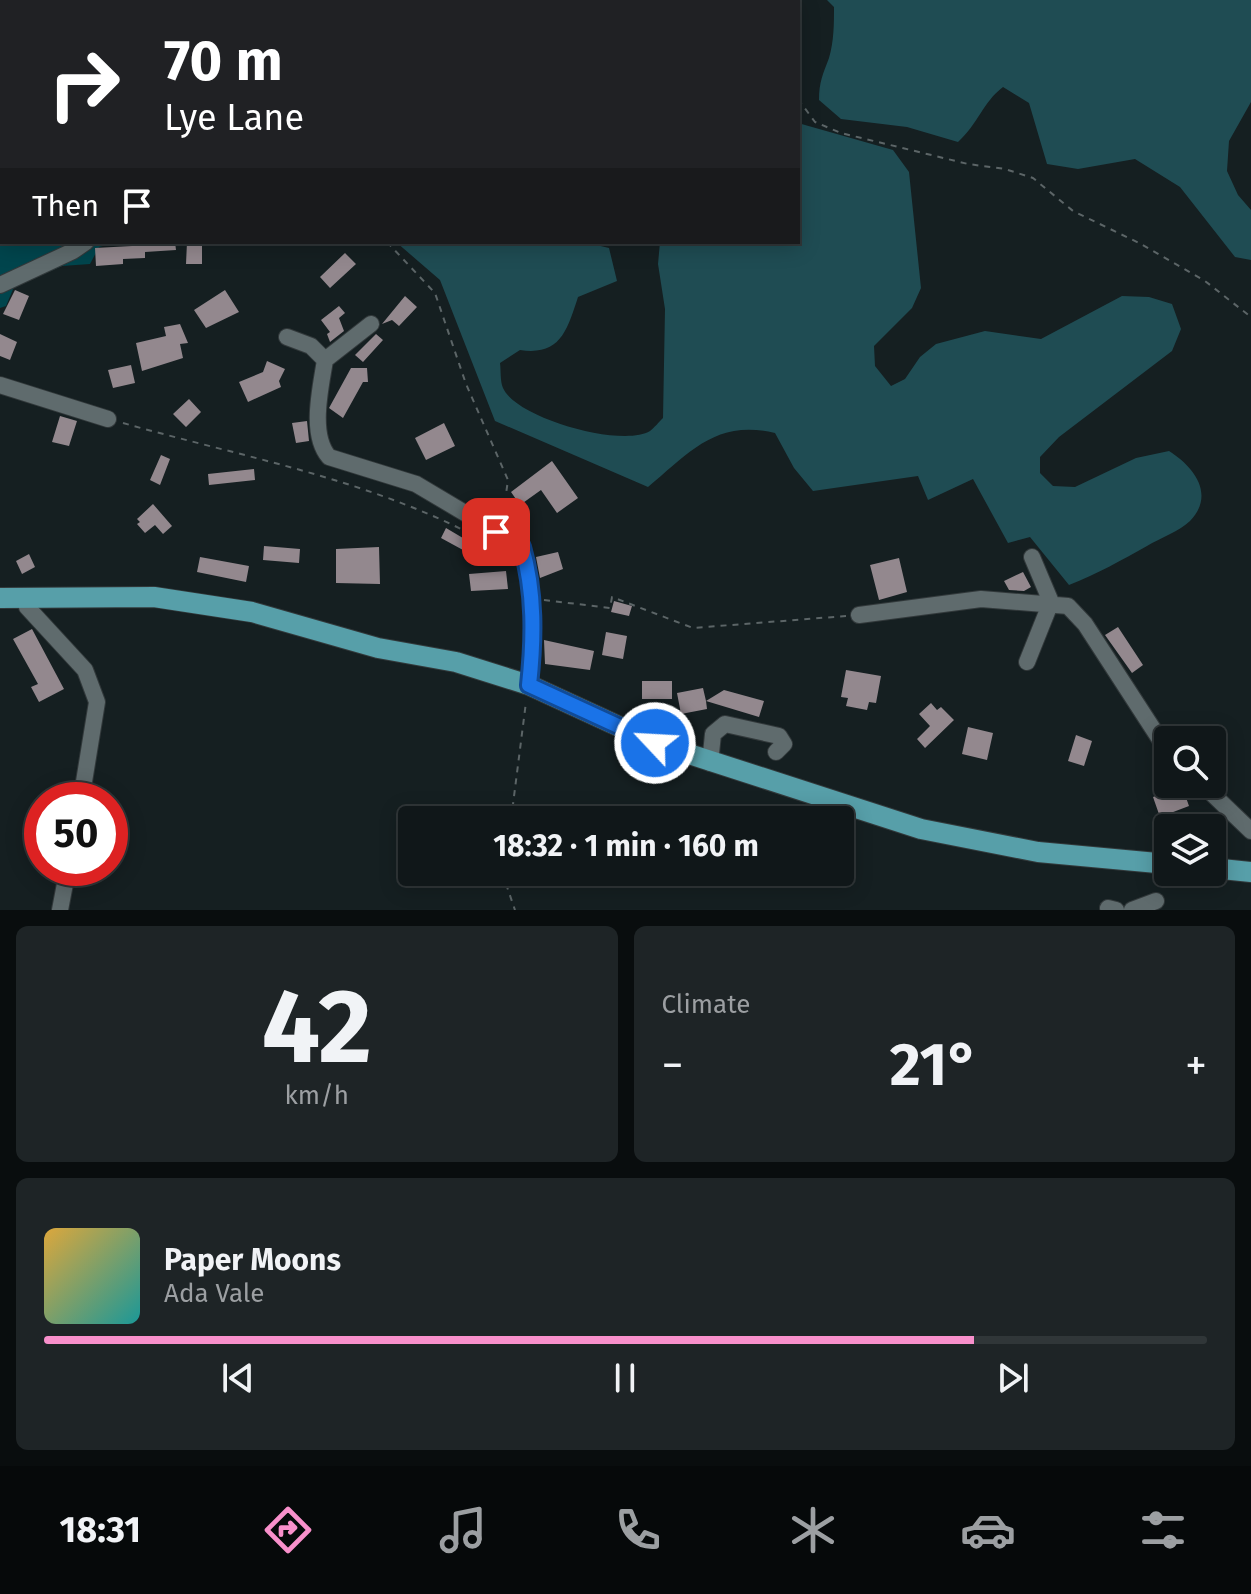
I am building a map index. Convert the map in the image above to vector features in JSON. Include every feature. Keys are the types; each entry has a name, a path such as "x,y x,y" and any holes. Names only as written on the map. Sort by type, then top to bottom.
{"main road":[{"path":"0,598 154,597 260,614 378,648 456,662 529,685 655,743 854,809 961,838 1090,859 1154,863"},
{"path":"1226,869 1251,872"}],"street":[{"path":"0,285 82,244"},
{"path":"325,360 371,324"},
{"path":"287,337 317,349 325,360 319,416 321,445 329,457 416,484 522,547 530,575 529,685"},
{"path":"0,385 108,419"},
{"path":"1027,662 1051,602 1032,557"},
{"path":"859,615 981,599 1051,602 1068,606 1085,624 1154,730"},
{"path":"26,600 27,607 85,670 97,702 84,782"},
{"path":"710,763 713,734 725,724 779,736 784,744 776,752"},
{"path":"1217,798 1251,831"},
{"path":"60,910 65,886"},
{"path":"1132,910 1156,901"}],"path":[{"path":"800,102 815,122 841,133 1033,178 1073,211 1139,243 1205,281 1251,317"},
{"path":"389,244 435,293 466,384 508,480 506,494"},
{"path":"108,419 320,473 437,517 476,537"},
{"path":"499,551 530,575"},
{"path":"531,598 610,608 612,597 693,628 859,615"},
{"path":"513,806 526,707"},
{"path":"507,886 515,910"}],"shaded area":[{"path":"827,0 1251,0 1251,102 1229,141 1227,171 1238,195 1251,210 1251,260 1235,257 1180,187 1135,159 1078,169 1047,164 1029,103 1003,87 990,99 958,142 907,127 841,119 819,100 833,32 834,7"},
{"path":"800,124 893,150 909,172 921,288 912,308 874,346 875,366 891,386 905,379 920,357 936,344 985,331 1041,339 1122,296 1149,297 1172,304 1181,329 1172,351 1059,437 1040,457 1040,473 1053,486 1075,487 1136,458 1169,451 1186,464 1198,482 1201,501 1198,511 1175,531 1069,585 1030,537 1008,543 973,479 928,500 918,476 813,491 794,468 775,433 754,430 736,431 705,442 648,487 495,421 440,280 398,244 592,244 609,248 617,281 578,297 565,330 553,345 534,351 520,350 500,363 503,388 528,410 571,427 617,436 650,431 663,418 665,309 658,264 660,244 800,244"},
{"path":"0,244 102,244 90,264 62,266 14,287 6,306 0,308"}],"building":[{"path":"175,244 176,250 145,252 145,258 123,259 123,264 96,266 95,248"},
{"path":"187,244 202,244 202,264 186,264"},
{"path":"345,253 356,264 330,288 320,277"},
{"path":"15,290 29,296 19,320 3,314"},
{"path":"225,290 239,312 206,328 194,310"},
{"path":"405,296 417,307 399,326 392,320 382,324"},
{"path":"339,306 345,313 339,318 344,331 330,342 327,334 330,332 321,320"},
{"path":"180,324 188,343 180,344 183,358 142,371 136,343 166,336 164,327"},
{"path":"0,334 17,342 10,360 0,356"},
{"path":"376,334 383,340 363,362 355,355"},
{"path":"267,361 285,369 279,381 281,387 248,402 239,382 263,372"},
{"path":"131,365 135,383 113,388 108,370"},
{"path":"351,368 367,368 368,382 363,382 343,418 329,408"},
{"path":"189,399 201,412 186,427 173,414"},
{"path":"60,416 77,421 69,446 52,442"},
{"path":"307,421 309,441 296,443 292,423"},
{"path":"444,423 455,446 426,460 415,438"},
{"path":"161,455 170,459 160,485 150,480"},
{"path":"552,461 578,498 557,513 541,490 520,505 511,492"},
{"path":"254,469 255,480 209,485 208,474"},
{"path":"153,504 172,526 163,534 155,525 145,533 137,524 140,522 137,519"},
{"path":"446,528 468,541 463,550 441,538"},
{"path":"264,546 300,549 299,563 263,560"},
{"path":"379,547 380,584 336,583 336,549"},
{"path":"558,552 563,569 540,578 536,557"},
{"path":"29,554 35,567 22,574 16,561"},
{"path":"200,557 249,566 246,582 197,572"},
{"path":"899,558 907,592 879,600 870,565"},
{"path":"506,571 508,589 471,591 469,574"},
{"path":"1023,572 1031,587 1024,591 1009,590 1004,581"},
{"path":"614,601 632,606 629,616 611,612"},
{"path":"1118,627 1143,665 1132,673 1105,635"},
{"path":"32,629 64,689 39,702 31,687 38,684 13,639"},
{"path":"606,632 627,636 623,659 602,655"},
{"path":"544,640 594,651 590,670 545,664"},
{"path":"846,670 881,676 876,703 869,702 867,710 846,706 848,698 841,697"},
{"path":"642,681 672,681 672,699 642,699"},
{"path":"703,688 707,709 681,714 677,693"},
{"path":"724,690 764,701 759,717 706,701"},
{"path":"931,703 937,710 941,707 954,720 925,748 917,739 930,726 919,714"},
{"path":"968,727 993,733 987,760 962,754"},
{"path":"1076,735 1092,741 1084,766 1068,761"},
{"path":"1153,797 1186,798 1189,806 1159,814"}],"route":[{"path":"496,532 522,547 530,575 533,646 529,685 655,743"}]}
